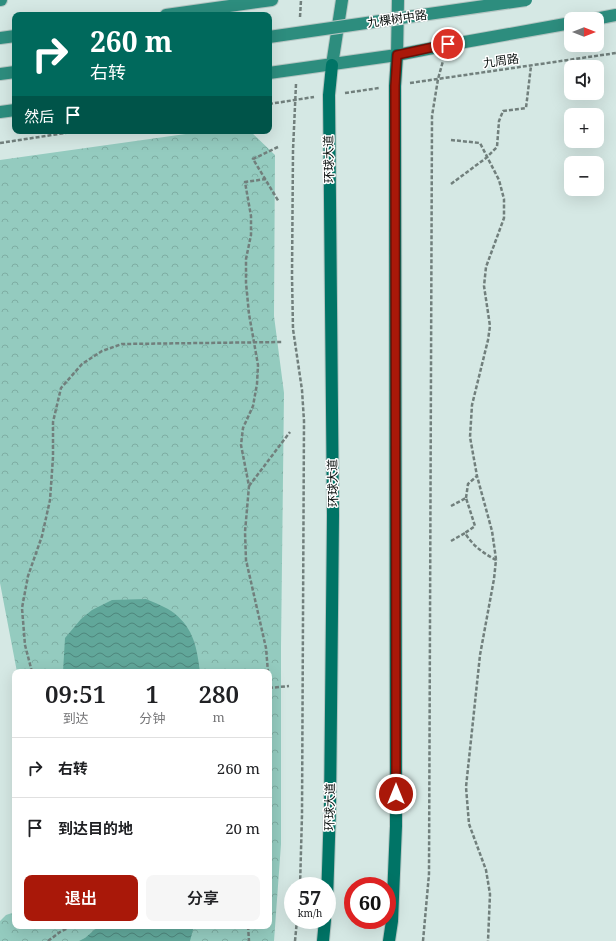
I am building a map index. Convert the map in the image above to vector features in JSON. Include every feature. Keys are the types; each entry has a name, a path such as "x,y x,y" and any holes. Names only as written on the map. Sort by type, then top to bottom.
{"main road":[{"path":"187,12 272,0"},
{"path":"332,65 342,0"},
{"path":"389,941 392,920 396,826 395,86 398,0"},
{"name":"九棵树中路","path":"272,37 526,0"},
{"path":"604,17 616,15"},
{"path":"272,73 397,55 448,44 564,24"},
{"path":"0,38 12,36"},
{"name":"环球大道","path":"328,877 330,808 333,515 329,95 332,65"},
{"path":"0,74 12,72"},
{"path":"0,112 12,110"},
{"path":"323,941 324,929"}],"path":[{"path":"423,941 429,874 432,116 438,79 448,44"},
{"name":"九周路","path":"272,104 616,53"},
{"path":"451,184 486,158 497,147 499,121 503,111 526,108 531,66"},
{"path":"297,69 293,158 292,276 293,322 302,390 304,421 302,815 300,877"},
{"path":"0,143 56,134"},
{"path":"451,140 480,143 486,158 499,180 504,200 504,218 486,267 484,286 490,326 472,405 470,436 476,476 492,531 496,560 480,655 466,787 469,824 486,870 490,894 488,941"},
{"path":"278,147 253,159 279,202"},
{"path":"266,179 245,182 251,216 251,235 246,259 246,283 249,314 258,365 257,384 253,406 243,428 241,445 249,486 245,532 246,560 266,648 268,669"},
{"path":"31,669 25,645 22,608 28,576 42,536 50,500 53,457 53,422 61,388 82,364 102,351 122,344 283,342"},
{"path":"249,486 290,432"},
{"path":"451,541 475,526 466,498 468,484 476,476"},
{"path":"451,506 466,498"},
{"path":"465,533 471,543 482,552 496,560"},
{"path":"272,688 289,686"},
{"path":"48,941 66,929"},
{"path":"248,929 249,941"},
{"path":"295,941 296,929"}],"green space":[{"path":"186,134 253,134 275,155 274,316 284,393 281,647 281,844 274,941 0,941 0,921 6,915 12,913 12,929 272,929 272,669 16,669 0,583 0,160"}],"water":[{"path":"146,599 174,613 181,619 190,632 196,647 199,669 63,669 65,638 81,619 92,610 112,600"},
{"path":"96,929 193,929 190,941 79,941"}],"route":[{"path":"396,794 395,86 397,55 448,44"}]}
